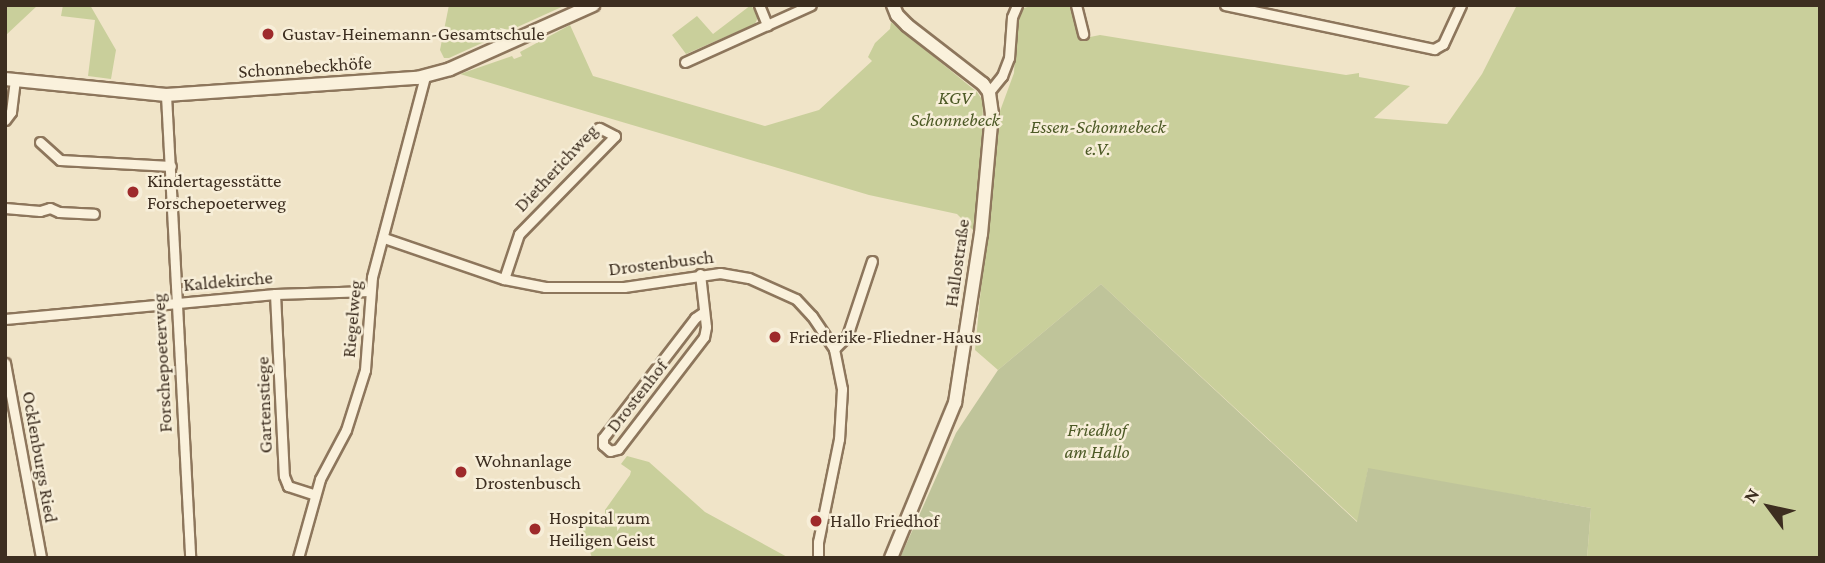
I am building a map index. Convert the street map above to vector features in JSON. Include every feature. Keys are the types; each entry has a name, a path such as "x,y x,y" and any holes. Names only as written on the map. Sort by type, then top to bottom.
{"main road":[{"name":"Schonnebeckhöfe","path":"10,79 166,95 425,77 450,69 593,5"},
{"path":"893,5 897,15 907,25 989,92"},
{"name":"Hallostraße","path":"891,558 955,403 985,202 992,114 989,92"}],"street":[{"path":"759,5 767,25"},
{"path":"685,62 811,5"},
{"path":"989,92 1002,76 1009,58 1012,17 1017,5"},
{"path":"1076,5 1083,34"},
{"path":"1225,5 1396,43 1439,48 1461,5"},
{"name":"Riegelweg","path":"298,558 315,495 346,430 363,380 370,329 370,291 425,77"},
{"path":"5,120 11,112 10,79"},
{"name":"Forschepoeterweg","path":"166,95 190,558"},
{"name":"Dietherichweg","path":"504,279 519,234 615,136 599,128"},
{"path":"40,142 60,160 171,166"},
{"path":"5,208 40,211 50,208 59,212 94,214"},
{"name":"Drostenbusch","path":"384,238 504,279 545,287 624,287 699,274 728,273 749,278 796,299 812,316 834,349 842,388 842,414 818,558"},
{"path":"834,349 847,336 872,261"},
{"name":"Drostenhof","path":"699,274 704,312 704,337 618,449 610,452 603,445 603,438 695,318 704,312"},
{"name":"Kaldekirche","path":"5,319 275,294 370,291"},
{"name":"Gartenstiege","path":"275,294 284,476 288,486 315,495"},
{"name":"Ocklenburgs Ried","path":"5,363 41,558"}],"green space":[{"path":"5,5 38,5 5,36"},
{"path":"63,5 90,5 116,50 111,79 88,76 95,20 61,16"},
{"path":"449,5 566,5 444,58 440,50"},
{"path":"751,5 758,17 755,24 686,54 672,35 697,16 713,34"},
{"name":"Essen-Schonnebeck e.V.","path":"1035,5 1072,5 1080,39 1100,35 1346,75 1359,73 1359,77 1410,86 1374,118 1447,124 1482,74 1517,5 1820,5 1820,558 1587,558 1591,508 1368,469 1358,522 1101,284 998,370 975,350 990,195 1000,111 1014,73 1017,17 1024,8"},
{"name":"KGV Schonnebeck","path":"891,22 977,92 983,101 981,170 974,231 957,214 869,195 460,74 512,56 514,59 522,56 520,52 570,25 593,76 765,126 819,110 872,61 868,57 875,43 890,29"},
{"name":"Friedhof am Hallo","path":"1101,284 1357,522 1368,468 1591,508 1587,558 900,558 956,433 998,370"},
{"path":"627,456 649,462 705,512 789,558 592,558 581,524 605,528 605,510 630,475 631,471 621,464"}],"place":[{"name":"Gustav-Heinemann-Gesamtschule","path":"268,34"},
{"name":"Kindertagesstätte Forschepoeterweg","path":"133,192"},
{"name":"Friederike-Fliedner-Haus","path":"775,337"},
{"name":"Wohnanlage Drostenbusch","path":"461,472"},
{"name":"Hallo Friedhof","path":"816,521"},
{"name":"Hospital zum Heiligen Geist","path":"535,529"}]}
